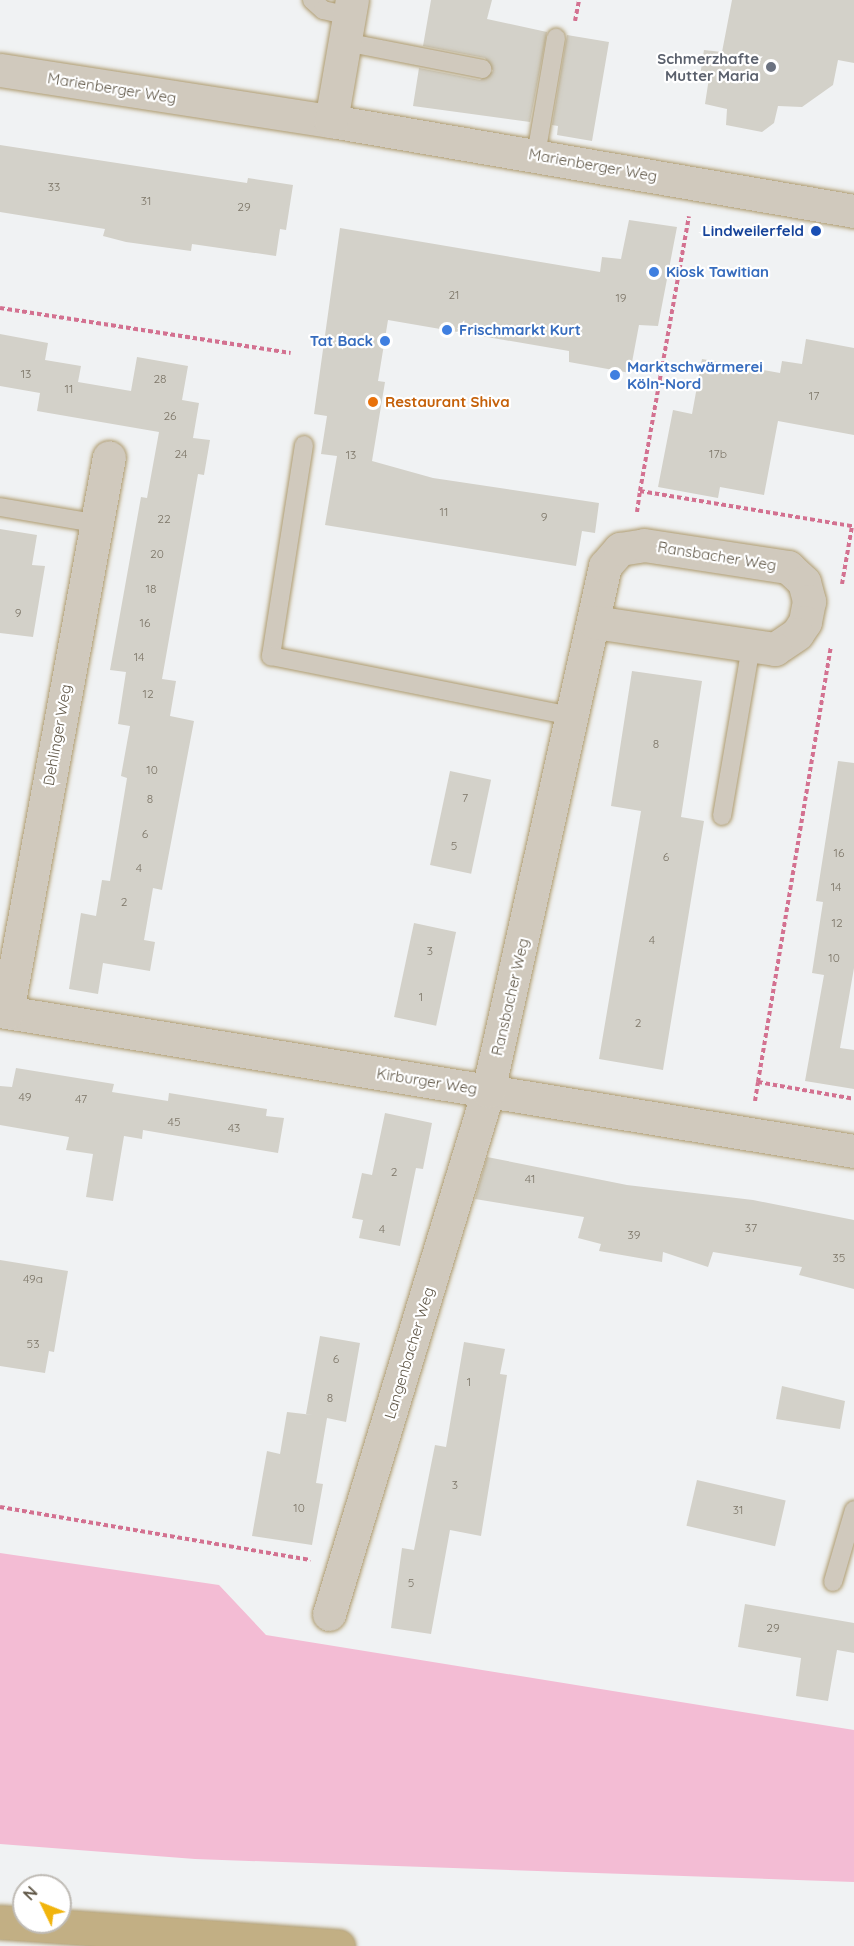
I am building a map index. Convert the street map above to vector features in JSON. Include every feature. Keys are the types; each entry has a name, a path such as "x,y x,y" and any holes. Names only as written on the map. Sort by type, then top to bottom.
{"highway":[{"path":"0,1922 338,1946"}],"street":[{"path":"331,121 349,19"},
{"name":"Marienberger Weg","path":"0,70 331,121 854,211"},
{"name":"Dehlinger Weg","path":"4,1012 109,457"},
{"name":"Ransbacher Weg","path":"488,1091 575,717 605,566 612,556 631,546 788,567 798,573 809,601 805,622 786,644 775,649 594,622"},
{"name":"Kirburger Weg","path":"4,1012 854,1151"},
{"name":"Langenbacher Weg","path":"329,1614 488,1091"}],"lane":[{"path":"312,0 323,10 482,69"},
{"path":"536,155 556,38"},
{"path":"304,445 271,656 575,717"},
{"path":"0,507 95,523"},
{"path":"722,816 752,646"},
{"path":"833,1582 854,1510"}],"path":[{"path":"631,546 695,183"},
{"path":"0,308 291,353"},
{"path":"640,491 853,526 840,597"},
{"path":"749,1134 832,644"},
{"path":"758,1082 854,1099"},
{"path":"0,1507 345,1565"}],"shaded area":[{"path":"0,1553 219,1585 266,1635 854,1730 854,1882 195,1859 0,1844"}],"building":[{"path":"431,0 492,0 487,19 547,32 530,122 413,106 419,68 480,80 493,71 485,58 423,46"},
{"name":"Schmerzhafte Mutter Maria","path":"732,0 854,0 854,63 838,60 833,85 802,107 778,106 774,123 762,132 726,125 727,109 705,104 709,78 700,76 704,50 722,52"},
{"path":"567,35 609,42 592,141 557,135 558,126 552,125"},
{"path":"0,145 247,183 248,178 293,185 286,230 280,229 276,256 192,244 191,251 126,242 103,236 105,229 0,212"},
{"path":"629,220 677,227 658,326 639,325 630,373 569,362 569,351 388,320 378,381 385,382 372,461 433,478 599,503 595,533 582,531 576,566 325,525 337,456 321,454 327,416 314,414 340,228 600,272 602,257 621,259"},
{"path":"0,334 48,343 45,360 81,366 78,382 131,391 137,357 188,366 182,400 199,403 193,438 210,440 204,475 198,474 162,679 176,681 170,716 194,721 162,890 153,888 144,940 155,942 150,971 103,963 98,994 69,989 81,913 96,916 102,880 110,881 127,778 121,776 130,726 118,724 126,672 110,670 141,497 147,498 159,432 37,411 40,393 0,386"},
{"path":"806,339 854,348 854,435 778,421 764,495 720,487 718,498 658,487 673,410 692,414 702,359 780,373 782,361 802,364"},
{"path":"0,529 37,535 32,565 45,566 33,637 0,633"},
{"path":"632,671 702,681 681,817 704,821 663,1070 599,1059 641,811 611,806"},
{"path":"838,761 854,763 854,968 840,1048 854,1050 854,1089 805,1081 824,975 812,973 823,902 816,901"},
{"path":"450,771 491,780 471,874 430,865"},
{"path":"414,923 456,932 436,1026 394,1017"},
{"path":"16,1068 114,1084 112,1092 168,1101 169,1093 267,1109 266,1116 284,1118 278,1153 143,1130 142,1139 124,1136 113,1201 86,1197 93,1154 66,1150 69,1137 0,1125 0,1086 12,1087"},
{"path":"385,1113 432,1123 423,1169 416,1168 400,1246 359,1238 363,1220 352,1218 362,1173 372,1175"},
{"path":"487,1157 627,1185 753,1200 854,1220 854,1289 799,1275 802,1267 713,1252 708,1267 663,1252 662,1262 599,1251 601,1244 578,1238 584,1217 475,1199"},
{"path":"0,1260 68,1271 54,1352 49,1351 45,1373 0,1366"},
{"path":"320,1336 360,1343 346,1422 327,1418 316,1483 323,1484 312,1545 252,1536 267,1451 280,1454 287,1412 313,1415 306,1414"},
{"path":"464,1342 505,1349 500,1374 507,1375 481,1536 450,1530 431,1634 391,1628 402,1548 414,1550 435,1445 446,1447"},
{"path":"782,1386 845,1401 840,1429 776,1419"},
{"path":"697,1480 786,1500 775,1546 686,1526"},
{"path":"745,1604 854,1623 854,1653 837,1650 828,1701 796,1696 801,1658 738,1647"}],"place":[{"name":"Schmerzhafte Mutter Maria","path":"771,67"},
{"name":"Lindweilerfeld","path":"816,231"},
{"name":"Kiosk Tawitian","path":"654,272"},
{"name":"Frischmarkt Kurt","path":"447,330"},
{"name":"Tat Back","path":"385,341"},
{"name":"Marktschwärmerei Köln-Nord","path":"615,375"},
{"name":"Restaurant Shiva","path":"373,402"}]}
